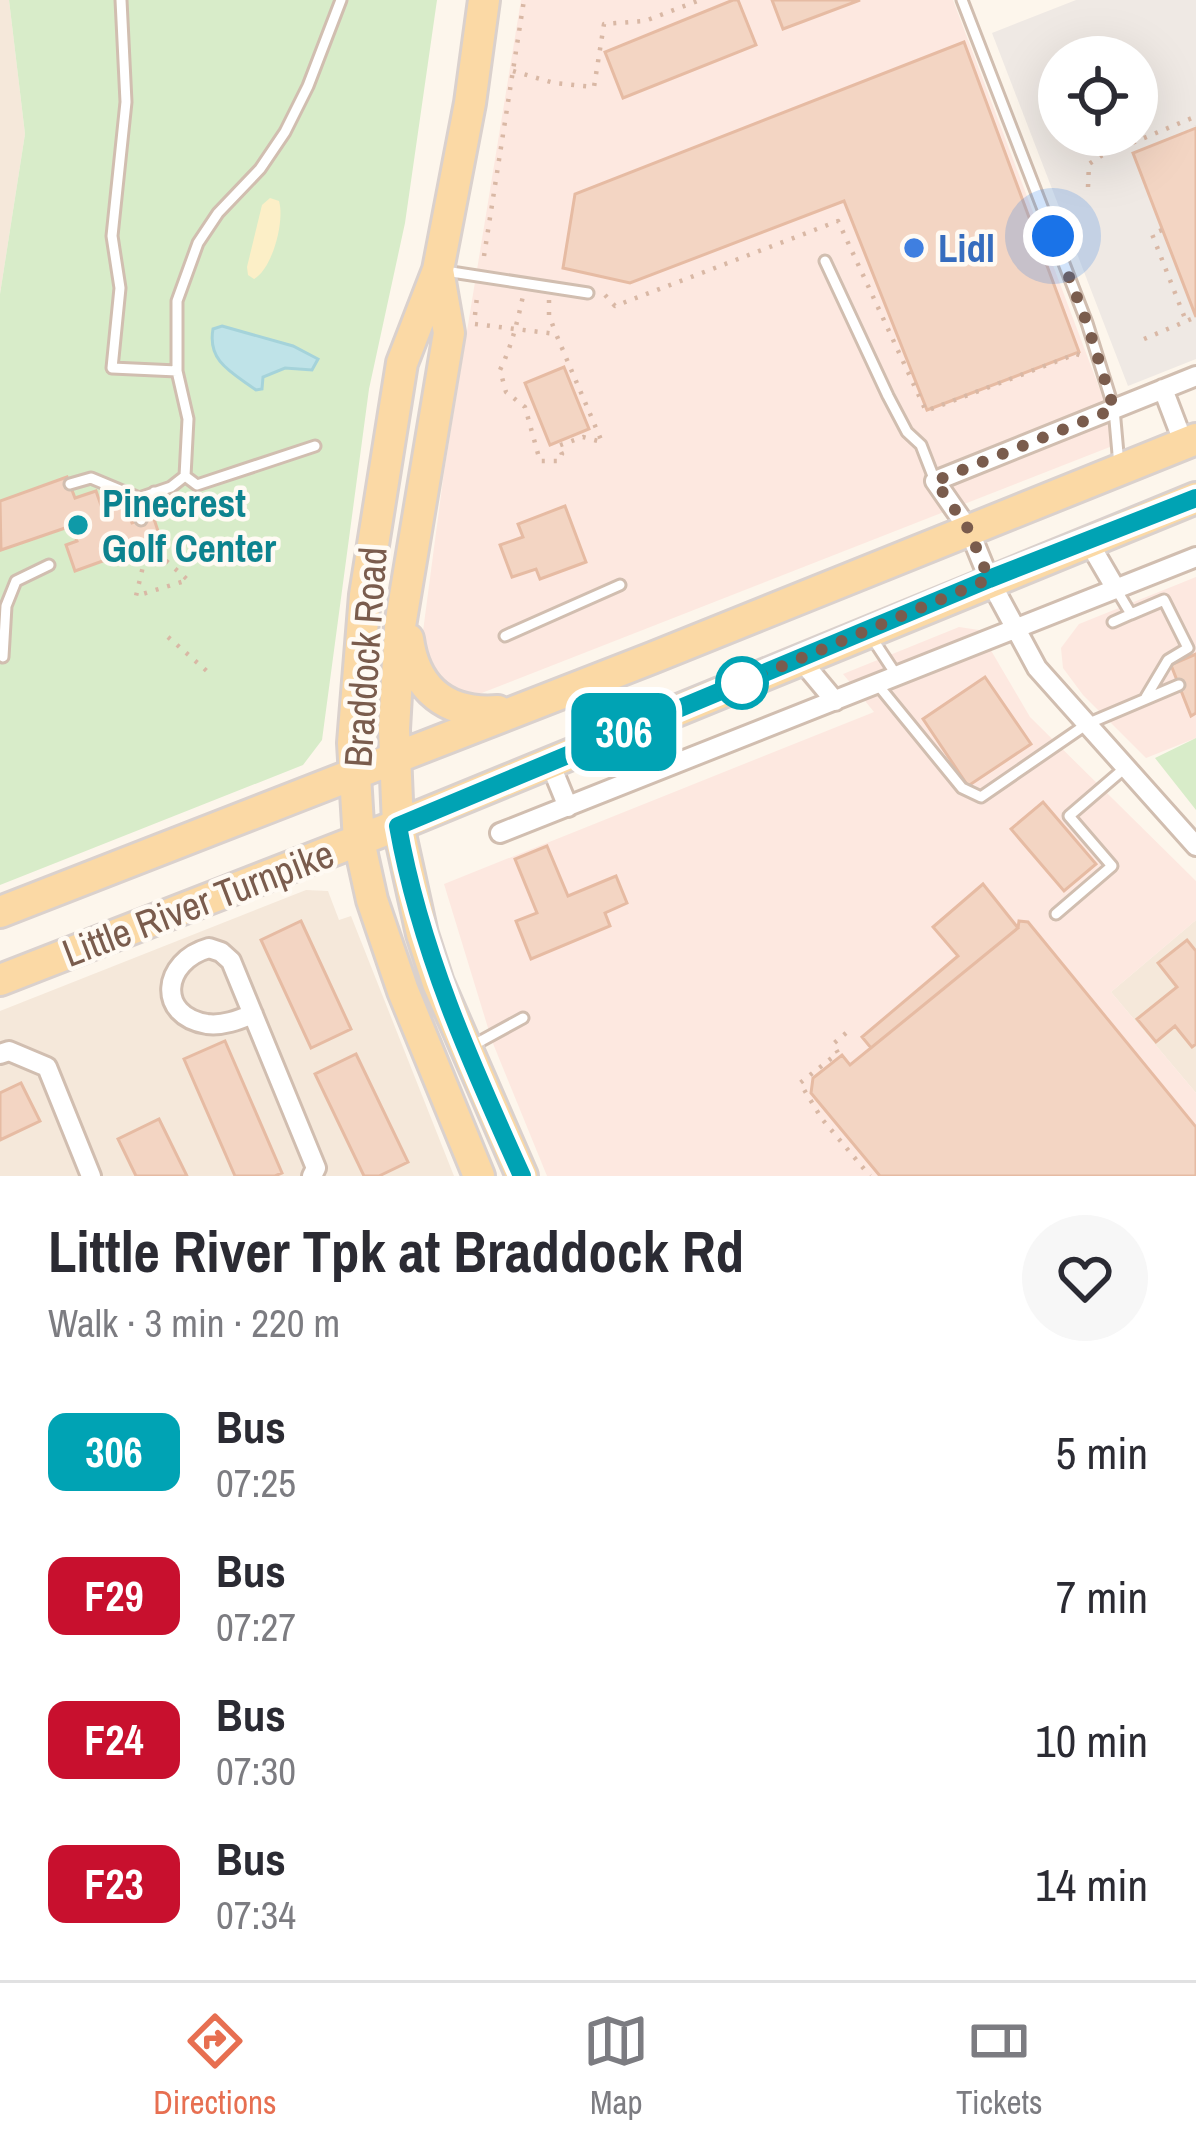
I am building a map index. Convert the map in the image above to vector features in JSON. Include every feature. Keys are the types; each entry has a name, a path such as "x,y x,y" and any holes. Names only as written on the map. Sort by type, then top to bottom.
{"main road":[{"name":"Braddock Road","path":"479,1176 403,991 372,900 359,841 353,743 365,595 401,363 438,270 484,0"},
{"name":"Braddock Road","path":"438,270 449,333 404,603 395,757 398,826 422,934 465,1050 522,1176"},
{"name":"Little River Turnpike","path":"0,911 1190,442"},
{"name":"Little River Turnpike","path":"0,980 398,826 989,579 1196,498"},
{"path":"404,603 411,658 427,689 441,701 468,711 528,706"}],"street":[{"path":"1196,376 935,481 969,530 989,579 1037,668 1196,846"},
{"path":"1162,389 1190,442"},
{"path":"1088,541 1116,589"},
{"path":"500,833 1196,556"},
{"path":"800,659 835,701"},
{"path":"550,763 568,807"},
{"path":"253,1014 201,1024 178,1006 170,992 171,977 194,952 221,952 231,962 253,1014 316,1168 312,1176"},
{"path":"0,1054 9,1051 46,1067 91,1176"}],"lane":[{"path":"121,0 126,102 112,236 120,288 112,368 177,370"},
{"path":"70,484 91,478 139,498 171,487 185,476 188,419 177,370 177,301 198,244 285,132 341,0"},
{"path":"962,0 1099,361 1114,409 1120,470"},
{"path":"825,261 888,396 907,432 921,446 935,481"},
{"path":"438,270 593,290"},
{"path":"185,476 197,485 315,446"},
{"path":"141,520 154,492"},
{"path":"3,657 6,606 16,581 49,565"},
{"path":"505,636 620,585"},
{"path":"1116,589 1131,614"},
{"path":"1113,622 1164,600 1188,648 1168,660 1145,700"},
{"path":"1178,627 1192,621"},
{"path":"868,631 897,676"},
{"path":"878,685 962,788 981,797 1087,724 1179,685"},
{"path":"1056,914 1112,866 1069,816 1126,767"},
{"path":"465,1050 523,1018"}],"path":[{"path":"484,256 524,0"},
{"path":"512,70 554,83 593,87 604,24 645,21 700,0"},
{"path":"1088,187 1088,164 1101,155 1192,118 1196,125"},
{"path":"593,290 615,306 838,221 926,411 1076,354 1099,361"},
{"path":"1143,238 1162,230"},
{"path":"1152,234 1186,321"},
{"path":"525,283 516,329 500,370 513,401 525,407 540,461 559,461 558,446 583,437 602,442 556,334 548,305 551,287"},
{"path":"477,297 473,324 556,334"},
{"path":"1144,338 1196,317"},
{"path":"148,545 175,568 188,580 136,596 148,545"},
{"path":"168,637 208,672"},
{"path":"846,1033 833,1044 838,1052 800,1083 822,1119 870,1176"}],"shaded area":[{"path":"0,0 9,0 25,134 0,294"},
{"path":"521,0 953,0 1120,443 474,696 454,693 431,677 420,654 444,472"},
{"path":"1076,0 1196,0 1196,359 1128,386 1039,156 1158,156 1158,36 1038,36 1038,152 992,33"},
{"path":"1196,577 1196,738 1146,758 1083,695 1063,668 1061,648 1079,624"},
{"path":"959,627 979,630 1030,717 1196,881 1196,920 1111,992 1196,1093 1196,1176 547,1176 492,1041 444,884 874,712 843,674"},
{"path":"306,890 328,891 339,920 351,916 454,1176 0,1176 0,1011"},
{"path":"1196,920 1196,1093 1111,992"}],"green space":[{"path":"9,0 437,0 405,223 369,389 322,740 303,765 0,885 0,294 25,134"},
{"path":"1196,738 1196,810 1155,758"}],"sand":[{"path":"270,198 279,201 278,232 266,266 254,279 247,267 262,205"}],"water":[{"path":"222,326 293,346 318,359 312,370 285,368 263,377 262,389 256,390 218,358 213,329"}],"building":[{"path":"738,0 756,45 623,98 605,52"},
{"path":"772,0 860,0 783,29"},
{"path":"964,42 1079,352 927,410 844,201 630,283 563,268 575,194"},
{"path":"1196,128 1196,317 1134,156 1158,156 1158,143"},
{"path":"564,367 589,429 550,445 525,383"},
{"name":"Pinecrest Golf Center","path":"67,477 75,498 96,491 103,511 124,503 132,523 153,516 161,540 75,571 66,545 77,541 71,526 1,550 0,501"},
{"path":"565,506 586,562 540,579 536,569 512,577 500,545 523,537 518,524"},
{"path":"1196,654 1196,713 1191,716 1171,665"},
{"path":"985,677 1031,744 968,786 923,719"},
{"path":"1043,802 1096,864 1064,891 1011,829"},
{"path":"547,846 568,896 616,876 627,903 605,913 610,926 531,959 516,921 537,913 515,859"},
{"path":"983,884 1018,928 871,1048 862,1037 958,956 933,927"},
{"path":"301,921 351,1029 311,1048 261,940"},
{"path":"1019,921 1028,922 1196,1127 1196,1176 880,1176 811,1093 813,1078 842,1055 850,1065 1018,928"},
{"path":"1187,940 1196,951 1196,1044 1192,1047 1175,1026 1156,1042 1137,1019 1177,987 1158,963"},
{"path":"225,1041 282,1173 275,1176 235,1176 184,1059"},
{"path":"356,1054 408,1162 379,1176 364,1176 315,1074"},
{"path":"21,1083 40,1121 0,1140 0,1093"},
{"path":"159,1119 187,1176 136,1176 118,1139"}],"bus line":[{"name":"306","path":"522,1176 438,983 398,826 989,579 1196,498"}],"place":[{"name":"Lidl","path":"914,248"},
{"name":"Pinecrest Golf Center","path":"78,525"}],"route":[{"path":"742,683 989,579 969,530 935,481 1114,409 1053,236"}]}
